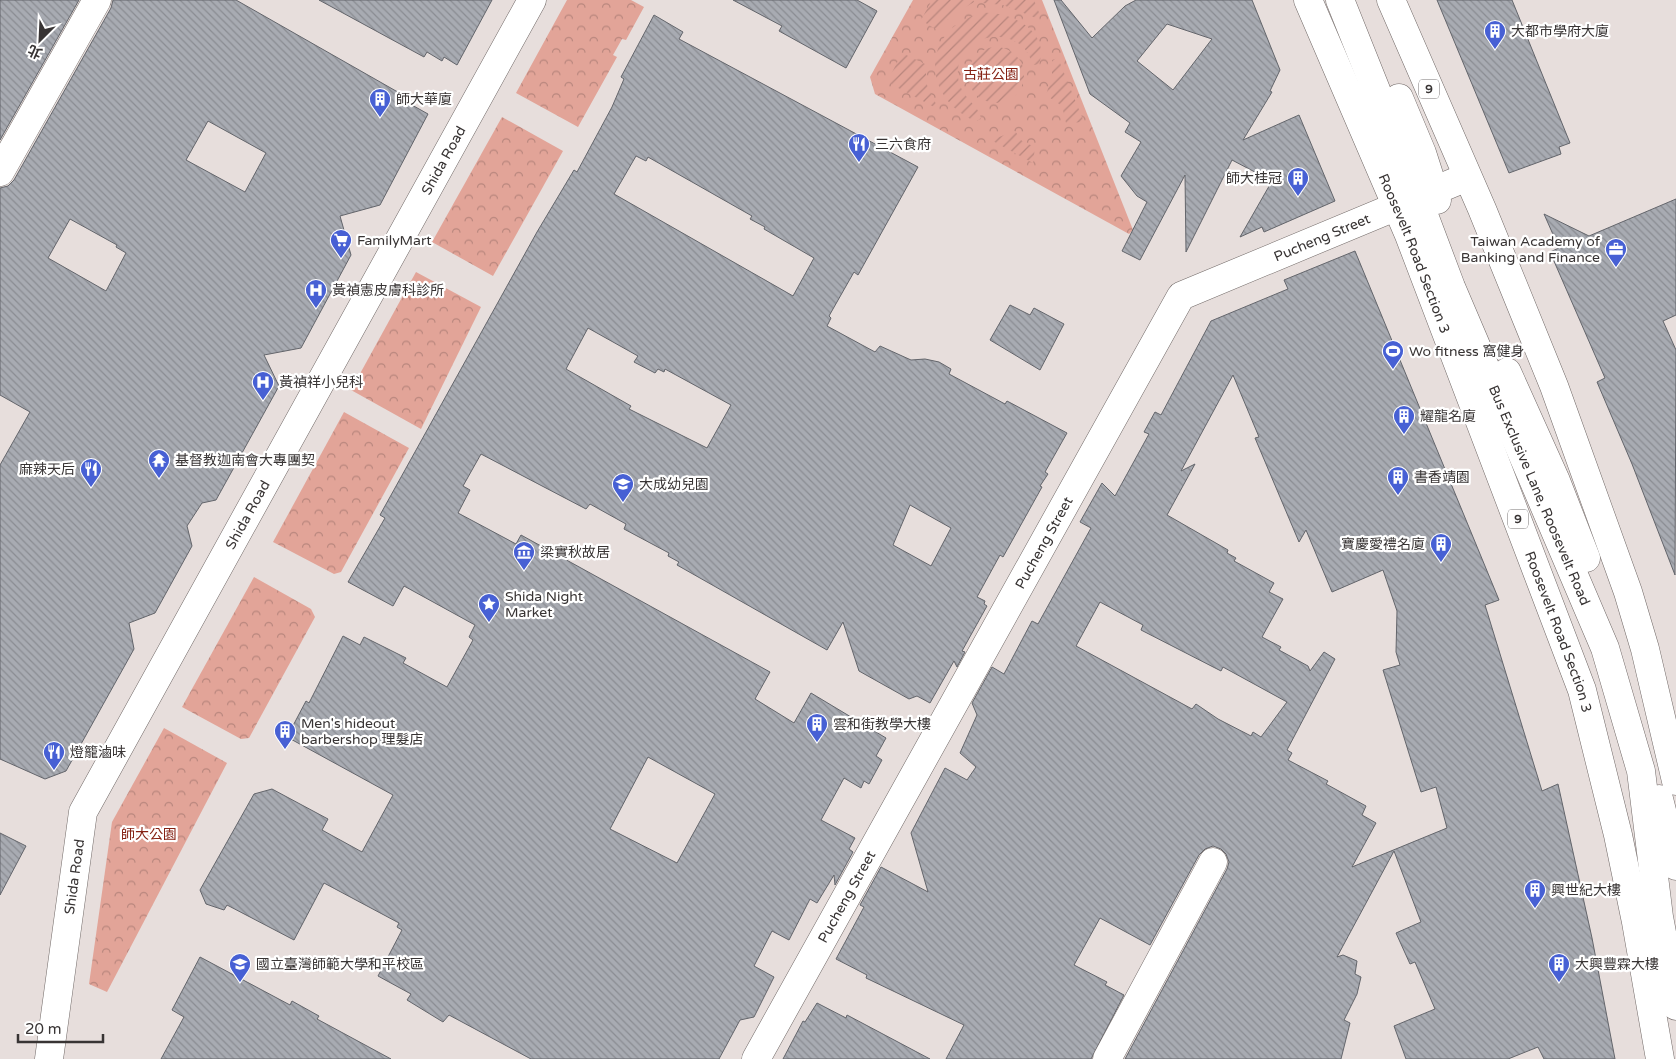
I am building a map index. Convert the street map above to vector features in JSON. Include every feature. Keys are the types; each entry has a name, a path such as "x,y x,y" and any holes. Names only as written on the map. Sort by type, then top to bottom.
{"main road":[{"path":"0,172 97,0"},
{"name":"Shida Road","path":"49,1059 82,812 532,0"},
{"name":"Roosevelt Road Section 3","path":"1308,0 1416,199 1448,337 1582,690 1618,835 1636,922 1660,1059"},
{"name":"Bus Exclusive Lane, Roosevelt Road","path":"1340,0 1451,287 1606,648 1641,771 1659,917 1676,1006"},
{"name":"Bus Exclusive Lane, Roosevelt Road","path":"1357,0 1422,153 1416,199 1466,279 1556,481 1623,652 1676,866"},
{"name":"9","path":"1394,1 1554,386 1628,592 1645,649 1676,781"},
{"name":"Pucheng Street","path":"756,1059 1181,296 1467,177"},
{"path":"1106,1059 1213,862"}],"green space":[{"path":"567,0 631,0 644,7 626,40 622,39 613,55 617,57 578,127 516,93"},
{"name":"古莊公園","path":"913,0 1042,0 1133,230 1129,234 875,94 870,77"},
{"path":"932,0 973,0 974,2 951,16 937,30 921,20"},
{"path":"983,0 1034,0 1040,15 1036,18 1003,5 982,3"},
{"path":"983,13 1005,15 1026,25 1039,42 1041,52 1039,64 1034,65 1024,48 1012,40 990,37 979,40 970,46 963,54 959,64 958,76 962,90 980,114 981,119 975,121 957,110 944,96 937,80 935,63 939,47 948,32 963,21"},
{"path":"990,47 1002,47 1012,51 1020,59 1024,75 1020,91 1012,99 1002,103 990,103 980,99 972,91 968,81 968,69 972,59 980,51"},
{"path":"902,53 925,64 927,85 936,104 934,107 887,82"},
{"path":"1058,58 1084,122 1066,123 1062,106 1046,95 1052,76 1052,60"},
{"path":"502,117 563,151 493,276 432,242"},
{"path":"1015,131 1022,141 1035,147 1033,163 991,140"},
{"path":"416,272 481,307 421,429 351,390"},
{"path":"344,412 409,448 341,572 334,574 273,542"},
{"path":"254,577 311,609 315,617 249,738 241,739 182,707"},
{"name":"師大公園","path":"164,728 227,763 107,992 89,984 112,822"}],"building":[{"path":"0,0 79,0 0,140"},
{"path":"113,0 236,0 403,95 403,100 428,114 380,205 340,216 351,255 301,348 264,355 279,386 216,500 202,503 187,526 192,546 155,613 129,623 134,649 66,771 45,779 0,759 0,465 30,412 0,395 0,188 8,186 14,180 111,8","holes":["208,121 266,153 245,192 186,160","70,219 117,245 116,247 126,253 106,291 48,258"]},
{"path":"319,0 492,0 457,65 444,57 442,61 427,52 424,57"},
{"path":"733,0 857,0 877,11 846,68 779,31 782,26"},
{"path":"1054,0 1061,0 1092,38 1125,6 1136,0 1252,0 1280,70 1270,91 1272,92 1243,140 1299,115 1335,201 1264,232 1262,227 1240,237 1272,181 1232,160 1186,252 1185,175 1140,260 1122,251 1147,202 1137,196 1121,176 1141,142 1125,132 1130,123 1090,94","holes":["1167,24 1212,39 1173,90 1137,61"]},
{"name":"大都市學府大廈","path":"1437,0 1512,0 1570,143 1559,147 1561,154 1509,173"},
{"path":"654,15 683,32 679,39 918,167 858,275 854,272 829,316 831,318 827,326 875,352 880,346 911,360 925,359 939,362 951,369 949,374 1005,404 1007,401 1067,433 1045,472 1048,474 1040,486 1042,487 1003,557 1000,555 977,597 985,601 984,604 987,606 962,651 965,652 957,667 954,661 930,703 917,696 909,699 859,671 843,622 827,650 677,565 679,562 668,556 669,553 624,529 626,524 590,504 586,509 481,454 463,486 470,490 458,513 516,544 521,535 770,672 755,699 794,723 811,693 886,738 876,756 882,760 869,784 864,781 861,788 844,778 821,820 855,838 849,849 853,852 835,885 834,875 817,903 810,899 789,940 772,931 754,966 774,977 754,1017 740,1020 719,1059 531,1059 449,1015 443,1022 407,1000 411,994 378,976 402,930 397,927 399,923 324,883 294,940 227,905 224,910 206,904 200,890 254,794 272,789 328,819 322,830 362,852 393,795 287,737 306,701 309,703 343,636 360,645 364,637 406,658 403,663 447,687 473,640 469,637 475,625 404,586 393,606 348,582 385,518 380,515 537,232 574,170 577,172 612,107 624,79 621,77","holes":["636,156 646,161 648,157 752,216 750,219 765,227 764,229 814,258 793,296 614,194","588,328 638,356 634,362 655,373 658,369 664,372 665,369 731,405 707,448 629,409 631,406 566,369","910,505 951,528 931,566 893,545","648,757 715,794 677,863 610,829"]},
{"path":"1676,199 1676,315 1663,321 1676,350 1675,575 1632,464 1597,382 1605,378 1550,252 1559,248 1544,214 1589,236"},
{"path":"1355,251 1499,600 1485,605 1542,791 1558,784 1592,938 1615,1059 1544,1059 1538,1047 1508,1059 1406,1059 1394,1026 1435,1009 1415,962 1410,964 1396,933 1421,922 1394,851 1337,957 1343,955 1357,961 1355,974 1361,977 1357,994 1344,1020 1350,1023 1341,1059 1125,1059 1227,869 1229,862 1226,854 1221,849 1213,846 1205,849 1199,855 1150,945 1100,918 1074,965 1107,982 1105,985 1124,995 1091,1059 946,1059 964,1025 866,978 867,975 836,959 864,907 860,905 881,867 928,892 911,833 945,768 967,780 976,767 960,753 977,715 972,703 992,667 1004,674 1032,621 1038,624 1091,528 1080,522 1102,483 1115,496 1149,434 1144,432 1155,412 1161,415 1211,321 1288,289 1284,280","holes":["1233,375 1259,437 1255,438 1299,542 1306,530 1332,592 1383,570 1397,611 1396,652 1400,665 1383,670 1421,792 1436,787 1447,828 1352,867 1376,823 1362,815 1366,806 1326,784 1328,781 1288,760 1292,753 1287,750 1335,659 1324,652 1310,671 1308,666 1279,650 1281,647 1262,637 1283,599 1269,592 1274,583 1234,561 1236,558 1227,553 1228,550 1167,515 1195,464 1181,471","1100,602 1143,625 1141,630 1221,671 1223,667 1287,702 1261,737 1253,732 1251,736 1218,719 1196,704 1192,709 1076,646"]},
{"path":"1010,305 1030,315 1034,308 1064,324 1040,370 990,340"},
{"path":"0,833 26,846 0,895"},
{"path":"200,957 290,1005 292,1001 319,1016 317,1019 391,1059 161,1059 184,1017 172,1010"},
{"path":"817,1003 846,1018 847,1015 930,1059 783,1059 803,1021 805,1022"}],"place":[{"name":"大都市學府大廈","path":"1495,50"},
{"name":"師大華廈","path":"380,118"},
{"name":"三六食府","path":"859,163"},
{"name":"師大桂冠","path":"1298,197"},
{"name":"FamilyMart","path":"341,259"},
{"name":"Taiwan Academy of Banking and Finance","path":"1616,268"},
{"name":"黃禎憲皮膚科診所","path":"316,309"},
{"name":"Wo fitness 窩健身","path":"1393,370"},
{"name":"黃禎祥小兒科","path":"263,401"},
{"name":"耀龍名廈","path":"1404,435"},
{"name":"基督教迦南會大專團契","path":"159,479"},
{"name":"麻辣天后","path":"91,488"},
{"name":"書香靖園","path":"1398,496"},
{"name":"大成幼兒園","path":"623,503"},
{"name":"寶慶愛禮名廈","path":"1441,563"},
{"name":"梁實秋故居","path":"524,571"},
{"name":"Shida Night Market","path":"489,623"},
{"name":"雲和街教學大樓","path":"817,743"},
{"name":"Men's hideout barbershop 理髮店","path":"285,750"},
{"name":"燈籠滷味","path":"54,771"},
{"name":"興世紀大樓","path":"1535,909"},
{"name":"國立臺灣師範大學和平校區","path":"240,983"},
{"name":"大興豐霖大樓","path":"1559,983"}]}
